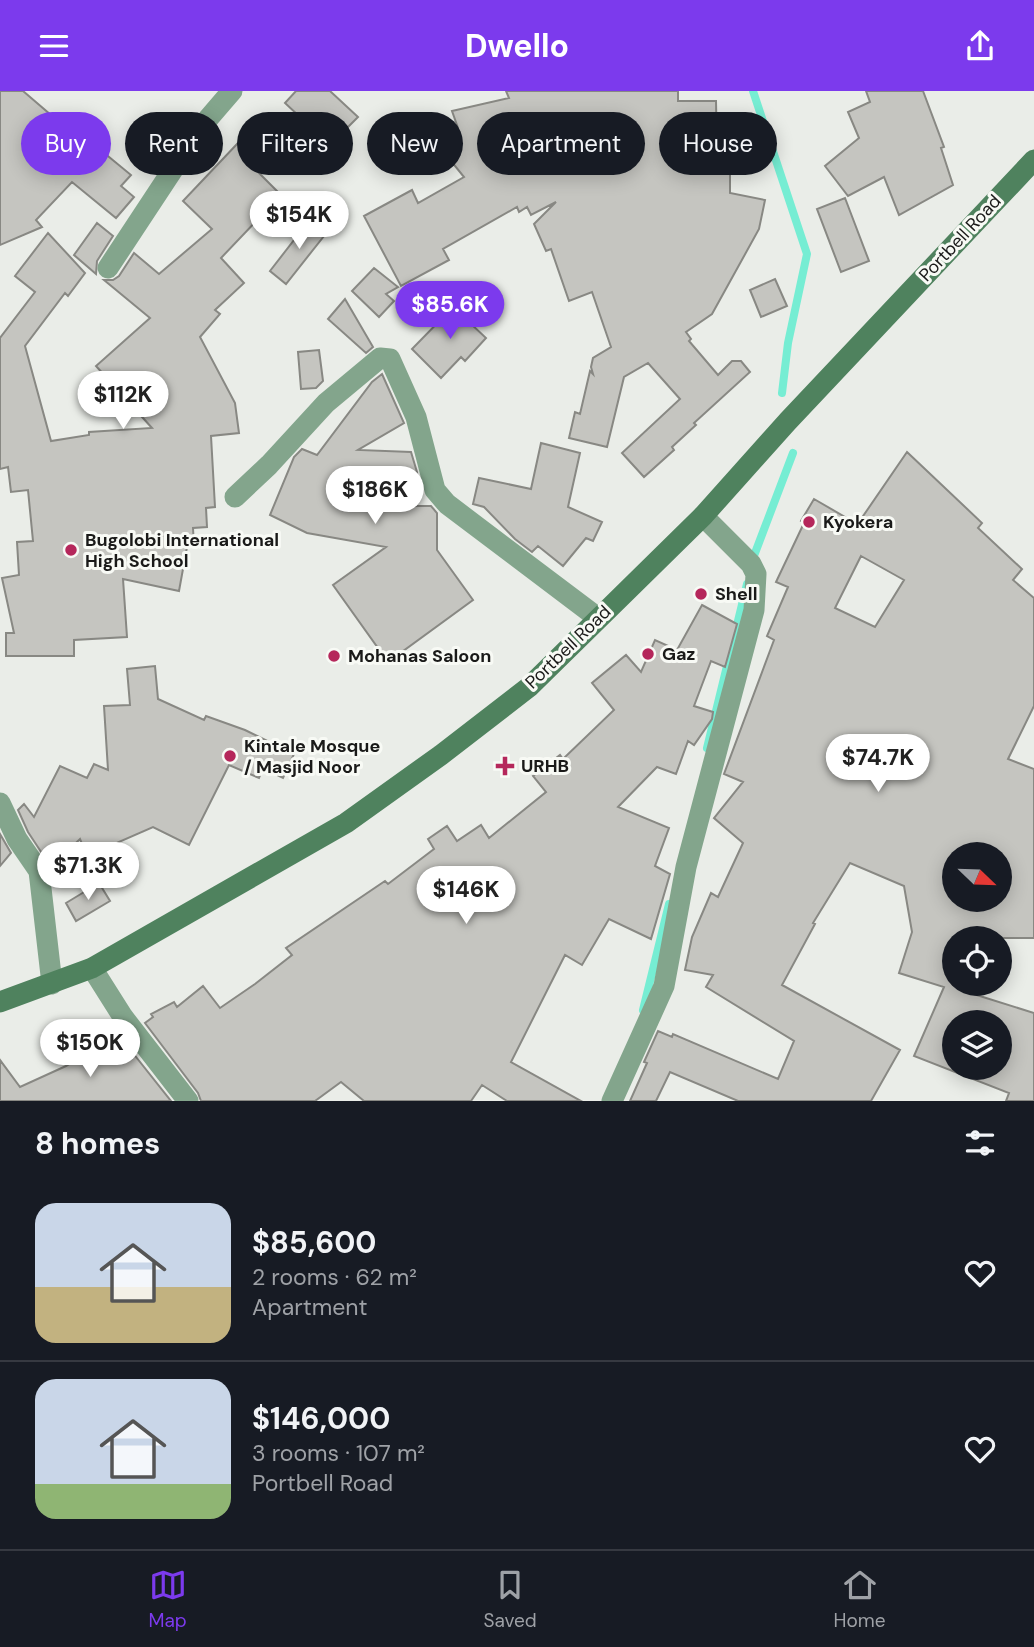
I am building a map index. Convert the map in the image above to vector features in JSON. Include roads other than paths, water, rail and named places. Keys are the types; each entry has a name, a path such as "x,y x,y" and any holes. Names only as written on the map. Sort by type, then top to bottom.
{"main road":[{"name":"Portbell Road","path":"0,1002 92,968 346,823 529,687 703,516 788,421 1034,160"}],"street":[{"path":"107,268 201,127 232,91"},
{"path":"235,497 269,465 326,403 380,358 385,357 390,359 412,405 435,489 441,497 598,618"},
{"path":"612,1101 664,986 686,867 754,610 756,574 751,563 703,516"},
{"path":"0,803 17,839 39,871 52,984"},
{"path":"92,968 123,1017 188,1101"}],"waterway":[{"path":"753,91 807,254 788,343 782,393"},
{"path":"752,561 793,453"},
{"path":"707,748 747,584"},
{"path":"643,1010 669,904"}],"place":[{"name":"Kyokera","path":"809,522"},
{"name":"Bugolobi International High School","path":"71,550"},
{"name":"Shell","path":"701,594"},
{"name":"Gaz","path":"648,654"},
{"name":"Mohanas Saloon","path":"334,656"},
{"name":"Kintale Mosque / Masjid Noor","path":"230,756"},
{"name":"URHB","path":"505,766"}]}
